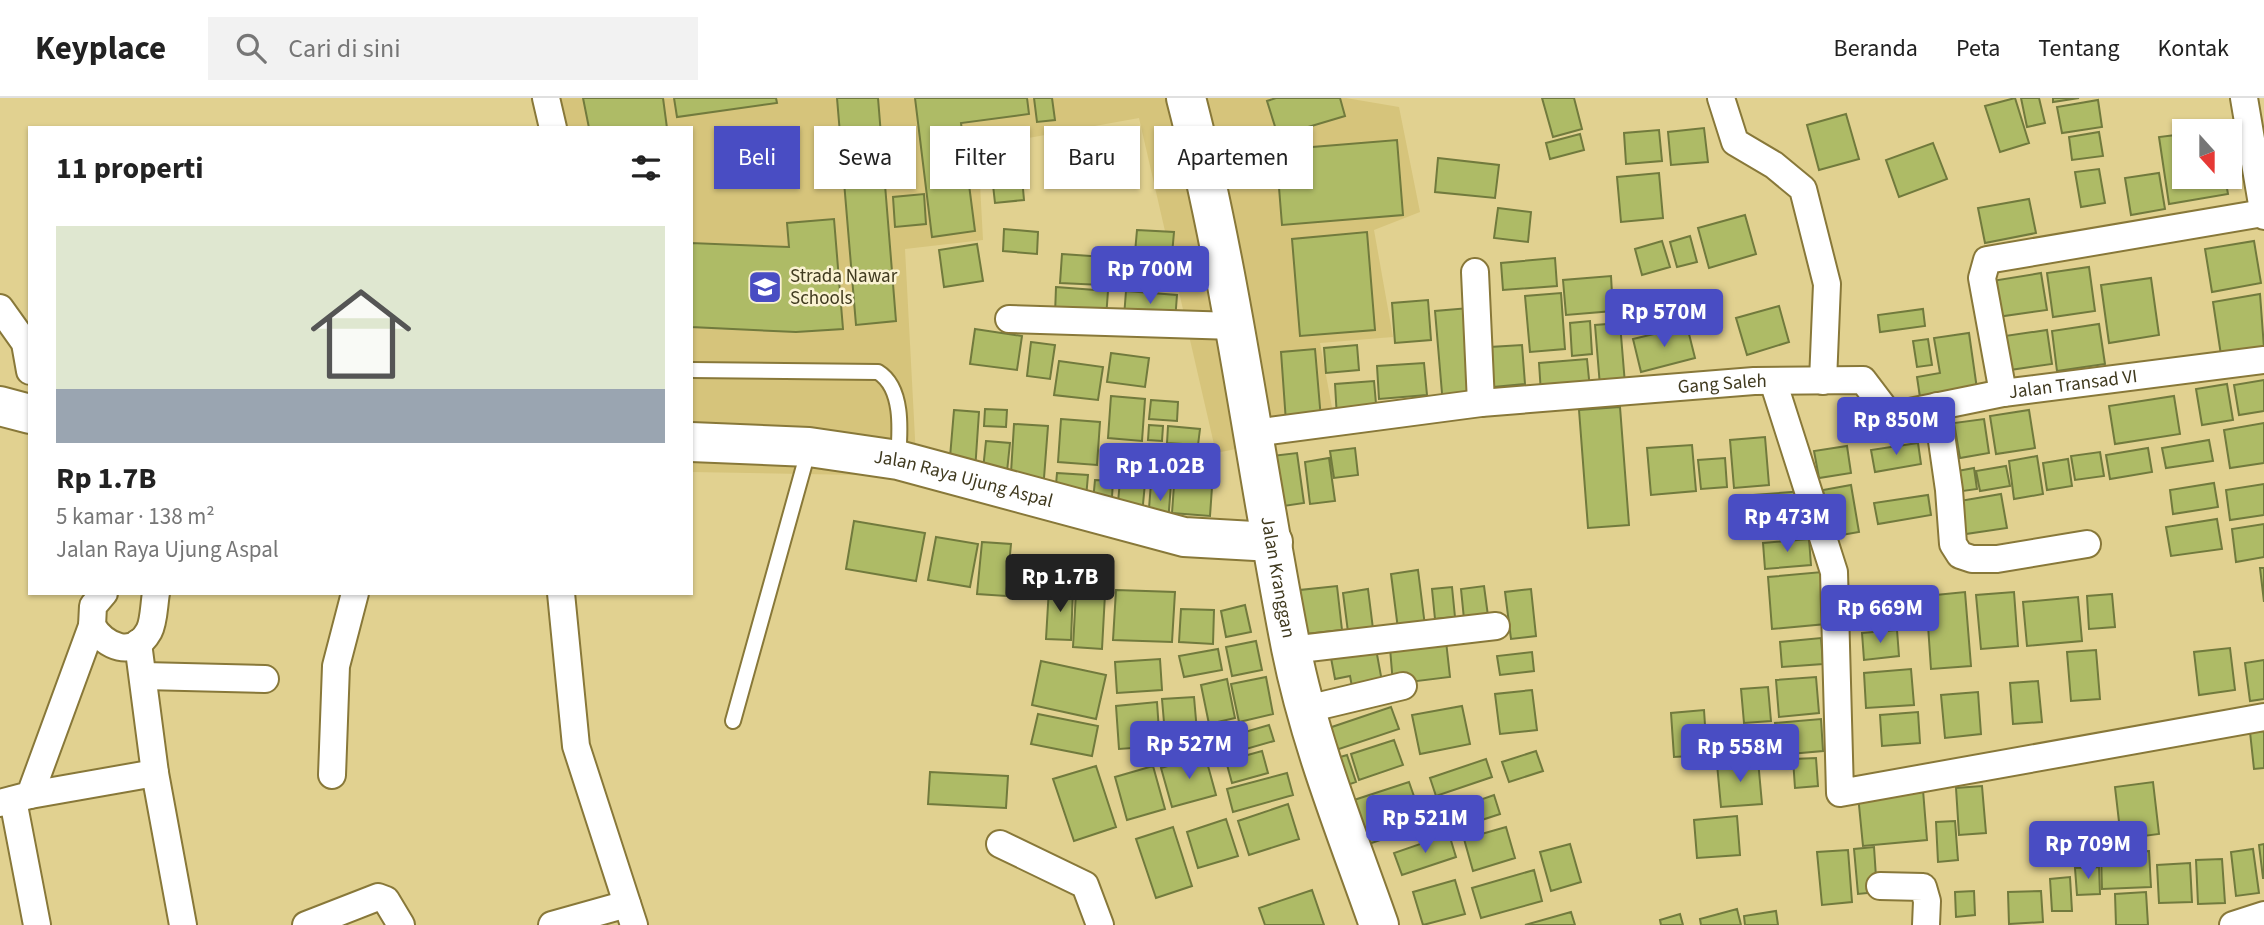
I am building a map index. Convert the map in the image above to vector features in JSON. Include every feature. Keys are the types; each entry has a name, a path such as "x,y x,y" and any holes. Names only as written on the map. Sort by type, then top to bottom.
{"main road":[{"name":"Jalan Kranggan","path":"1193,100 1292,650 1321,761 1379,925"},
{"path":"0,406 28,413"},
{"name":"Jalan Raya Ujung Aspal","path":"693,442 809,447 898,460 1184,537 1273,542"}],"street":[{"path":"546,98 553,126"},
{"path":"1721,98 1735,142 1774,165 1803,189 1827,284 1822,380"},
{"path":"2003,393 1982,278 1987,260 2264,215 2244,98"},
{"path":"1475,272 1481,403"},
{"path":"0,308 26,343 28,357"},
{"path":"1009,319 1235,326"},
{"name":"Jalan Transad VI","path":"1773,382 1863,380 1888,413 1900,414 2003,393 2264,360"},
{"name":"Gang Saleh","path":"1253,433 1481,403 1773,382 1834,572 1840,793 2264,717"},
{"path":"1937,406 1949,491 1953,544 1960,555 1972,559 1997,559 2087,544"},
{"path":"37,925 14,799 92,626 93,606 102,595"},
{"path":"332,775 335,666 354,595"},
{"path":"552,925 631,915 576,746 561,595"},
{"path":"92,626 102,641 119,648 138,643 149,631 149,600"},
{"path":"1292,650 1496,626"},
{"path":"138,643 155,773 183,925"},
{"path":"144,677 265,679"},
{"path":"1307,709 1403,686"},
{"path":"14,799 155,773"},
{"path":"1000,844 1085,885 1100,925"},
{"path":"1880,886 1923,887 1927,901 1926,925"},
{"path":"306,925 378,897 386,900 401,925"},
{"path":"2233,925 2264,915"}],"lane":[{"path":"693,370 878,372 889,379 897,399 898,460"},
{"path":"733,721 809,447"}],"shaded area":[{"path":"545,98 1346,98 1399,107 1420,212 1374,230 1393,337 1320,343 1336,429 1216,453 1155,189 1313,189 1313,126 1154,126 1154,183 1139,118 1095,126 1044,126 1044,135 1030,138 1030,126 930,126 930,189 980,189 983,240 905,249 917,476 693,472 693,126 553,126"}],"building":[{"path":"583,98 663,98 667,126 589,126"},
{"path":"674,98 776,98 777,103 677,117"},
{"path":"837,98 878,98 880,126 839,126"},
{"path":"915,98 1027,98 1029,114 961,123 961,126 930,126 930,189 970,189 975,231 932,237"},
{"path":"1034,98 1052,98 1055,120 1037,122"},
{"path":"1276,98 1340,98 1345,116 1312,126 1275,126 1267,101"},
{"path":"1542,98 1574,98 1582,129 1553,137"},
{"path":"2015,98 2029,143 2000,152 1985,106"},
{"path":"2021,98 2039,98 2045,123 2027,127"},
{"path":"2053,98 2079,98 2053,102"},
{"path":"2098,100 2102,127 2062,133 2057,107"},
{"path":"1846,114 1859,159 1819,170 1807,125"},
{"path":"1704,128 1708,162 1671,165 1668,132"},
{"path":"1659,130 1662,161 1626,164 1624,133"},
{"path":"2099,132 2103,156 2072,160 2069,137"},
{"path":"1580,134 1584,150 1550,159 1546,143"},
{"path":"2172,135 2172,189 2227,189 2228,194 2169,204 2159,137"},
{"path":"1397,140 1403,215 1282,225 1279,189 1313,189 1313,147"},
{"path":"1933,143 1947,179 1899,197 1886,160"},
{"path":"1438,158 1499,165 1495,198 1435,192"},
{"path":"2099,169 2105,203 2081,207 2075,172"},
{"path":"1659,173 1663,218 1621,222 1617,177"},
{"path":"2159,173 2165,209 2131,215 2125,178"},
{"path":"845,189 885,189 896,321 856,325"},
{"path":"993,189 1023,189 1024,200 995,203"},
{"path":"924,194 926,224 895,227 893,197"},
{"path":"2029,199 2036,233 1985,243 1978,208"},
{"path":"1498,208 1531,212 1528,242 1494,238"},
{"path":"1745,215 1756,254 1709,268 1698,228"},
{"name":"Strada Nawar Schools","path":"834,219 843,329 796,332 693,327 693,243 789,247 787,223"},
{"path":"1004,229 1038,232 1037,254 1003,251"},
{"path":"1137,230 1174,232 1171,266 1134,264"},
{"path":"1367,232 1375,330 1300,336 1292,239"},
{"path":"1690,236 1697,262 1677,267 1670,242"},
{"path":"1662,241 1670,267 1642,275 1635,249"},
{"path":"2254,241 2261,283 2212,292 2205,249"},
{"path":"977,244 983,281 944,287 939,250"},
{"path":"1062,254 1105,257 1102,285 1060,283"},
{"path":"1555,258 1557,286 1503,290 1501,263"},
{"path":"2089,267 2095,311 2053,317 2047,273"},
{"path":"1130,273 1167,275 1166,291 1129,289"},
{"path":"2041,273 2047,310 1997,317 1992,281"},
{"path":"1611,276 1613,311 1566,315 1563,280"},
{"path":"2151,278 2159,335 2109,343 2101,285"},
{"path":"1056,287 1108,291 1106,318 1055,314"},
{"path":"1126,291 1177,295 1175,321 1124,317"},
{"path":"1561,293 1565,349 1530,352 1525,296"},
{"path":"2260,294 2264,348 2221,355 2213,302"},
{"path":"1428,300 1431,340 1395,343 1392,303"},
{"path":"1779,306 1789,342 1747,355 1736,318"},
{"path":"1469,308 1477,402 1443,405 1435,311"},
{"path":"1923,309 1925,326 1880,332 1878,315"},
{"path":"1590,321 1592,354 1572,356 1570,323"},
{"path":"1620,323 1625,384 1600,386 1595,325"},
{"path":"2099,324 2105,364 2057,371 2052,331"},
{"path":"1687,326 1695,358 1641,372 1633,339"},
{"path":"975,329 1022,336 1017,370 970,364"},
{"path":"2047,330 2052,364 2003,371 1998,337"},
{"path":"1969,333 1978,396 1921,404 1917,377 1940,373 1934,338"},
{"path":"1928,339 1932,365 1917,367 1913,341"},
{"path":"1031,342 1055,345 1050,379 1027,376"},
{"path":"1357,345 1359,370 1326,373 1324,348"},
{"path":"1522,345 1525,384 1493,387 1490,347"},
{"path":"1315,349 1321,419 1286,422 1281,352"},
{"path":"1111,353 1149,358 1145,387 1107,382"},
{"path":"1587,359 1590,389 1541,393 1539,363"},
{"path":"1059,361 1103,367 1098,400 1054,395"},
{"path":"1424,363 1427,395 1379,399 1377,366"},
{"path":"2264,380 2264,411 2239,415 2234,385"},
{"path":"1374,381 1377,415 1337,418 1335,384"},
{"path":"2227,384 2233,420 2202,425 2196,389"},
{"path":"1111,396 1145,399 1142,441 1108,438"},
{"path":"2174,396 2180,434 2115,444 2109,406"},
{"path":"1151,400 1178,402 1177,421 1149,419"},
{"path":"1620,407 1629,525 1588,528 1579,410"},
{"path":"985,409 1007,410 1006,427 984,426"},
{"path":"954,410 979,412 975,471 949,469"},
{"path":"2029,410 2035,448 1996,454 1990,416"},
{"path":"1061,419 1100,422 1097,465 1058,462"},
{"path":"1984,419 1989,453 1960,458 1954,423"},
{"path":"2264,423 2264,463 2230,468 2224,430"},
{"path":"1014,424 1048,426 1043,491 1010,489"},
{"path":"1149,425 1163,426 1162,441 1148,440"},
{"path":"1168,426 1200,429 1198,445 1167,443"},
{"path":"1765,437 1769,485 1734,488 1730,440"},
{"path":"2209,440 2213,461 2166,468 2162,448"},
{"path":"986,441 1010,443 1006,481 982,479"},
{"path":"1918,443 1921,464 1875,472 1871,450"},
{"path":"1692,445 1696,491 1651,495 1647,448"},
{"path":"1847,446 1851,473 1819,478 1814,451"},
{"path":"1160,448 1204,451 1203,471 1159,468"},
{"path":"1355,448 1358,475 1334,478 1330,451"},
{"path":"2148,448 2152,472 2110,479 2106,455"},
{"path":"1114,450 1151,452 1149,475 1112,473"},
{"path":"2100,452 2104,476 2075,480 2071,456"},
{"path":"1297,453 1304,503 1270,508 1264,457"},
{"path":"2037,456 2043,494 2014,499 2009,461"},
{"path":"1329,458 1335,501 1310,504 1305,462"},
{"path":"1725,458 1727,487 1701,489 1698,460"},
{"path":"2068,459 2072,486 2047,490 2043,463"},
{"path":"2006,466 2010,486 1980,491 1976,471"},
{"path":"1974,468 1977,489 1956,492 1952,472"},
{"path":"1175,471 1213,473 1210,516 1172,513"},
{"path":"1057,473 1088,475 1086,498 1055,496"},
{"path":"1095,480 1113,481 1111,513 1092,512"},
{"path":"1120,481 1145,483 1142,515 1117,513"},
{"path":"1151,483 1171,484 1168,523 1148,521"},
{"path":"2214,483 2218,507 2173,514 2170,490"},
{"path":"2264,484 2264,515 2230,520 2226,490"},
{"path":"1851,485 1859,532 1830,537 1823,490"},
{"path":"1804,491 1808,531 1757,536 1754,495"},
{"path":"2001,494 2007,528 1959,535 1954,502"},
{"path":"1928,495 1931,515 1878,524 1874,503"},
{"path":"2217,519 2222,549 2171,556 2166,527"},
{"path":"854,521 925,533 916,581 846,569"},
{"path":"2264,524 2264,557 2236,562 2232,529"},
{"path":"936,537 978,544 970,587 928,580"},
{"path":"1809,539 1811,565 1765,569 1763,543"},
{"path":"982,542 1011,544 1006,596 977,594"},
{"path":"2260,568 2264,568 2264,602"},
{"path":"1418,570 1425,626 1398,629 1391,574"},
{"path":"1822,572 1826,624 1772,629 1768,577"},
{"path":"1337,586 1342,630 1306,634 1300,590"},
{"path":"1484,586 1488,616 1464,619 1461,589"},
{"path":"1452,587 1455,617 1435,619 1432,589"},
{"path":"1049,588 1073,589 1071,640 1046,639"},
{"path":"1368,589 1373,629 1348,632 1343,593"},
{"path":"1531,589 1536,636 1511,639 1505,592"},
{"path":"1116,590 1175,592 1172,642 1113,640"},
{"path":"1076,592 1105,594 1102,649 1073,647"},
{"path":"1965,592 1971,666 1931,669 1926,596"},
{"path":"2014,592 2018,646 1981,649 1976,595"},
{"path":"2112,594 2115,627 2089,629 2087,596"},
{"path":"2078,597 2082,641 2027,646 2023,602"},
{"path":"1899,598 1901,622 1858,626 1856,602"},
{"path":"1245,605 1251,632 1226,637 1221,611"},
{"path":"1181,609 1214,610 1213,644 1179,642"},
{"path":"1897,630 1899,656 1864,660 1862,633"},
{"path":"1821,638 1823,664 1782,667 1780,642"},
{"path":"1256,641 1262,670 1232,676 1226,647"},
{"path":"1446,641 1450,677 1393,684 1390,648"},
{"path":"2230,648 2235,690 2199,695 2194,652"},
{"path":"1218,649 1222,670 1184,677 1179,656"},
{"path":"1376,649 1383,687 1353,692 1350,676 1335,679 1331,658"},
{"path":"2096,650 2100,699 2071,701 2067,652"},
{"path":"1532,652 1534,671 1500,675 1497,656"},
{"path":"1160,659 1162,690 1117,693 1115,662"},
{"path":"2264,660 2264,699 2250,701 2245,663"},
{"path":"1041,661 1106,675 1096,719 1032,705"},
{"path":"1911,669 1914,705 1866,708 1864,673"},
{"path":"1266,677 1273,714 1239,722 1231,684"},
{"path":"1816,677 1819,713 1779,717 1776,680"},
{"path":"1227,679 1235,718 1209,724 1201,685"},
{"path":"2038,681 2042,722 2013,724 2010,683"},
{"path":"1768,687 1771,721 1744,723 1741,689"},
{"path":"1532,690 1537,730 1500,734 1495,694"},
{"path":"1978,692 1981,734 1945,738 1941,695"},
{"path":"1194,697 1198,743 1166,746 1162,699"},
{"path":"1157,702 1160,746 1119,749 1116,706"},
{"path":"1462,706 1470,744 1420,754 1412,715"},
{"path":"1391,707 1399,729 1327,753 1320,731"},
{"path":"1704,710 1707,755 1674,757 1671,713"},
{"path":"1918,712 1920,743 1882,746 1880,715"},
{"path":"1038,714 1098,726 1092,756 1031,744"},
{"path":"1821,719 1823,751 1777,755 1775,723"},
{"path":"1269,725 1274,741 1225,755 1221,739"},
{"path":"2264,731 2264,768 2254,769 2250,732"},
{"path":"1394,740 1403,765 1359,780 1351,754"},
{"path":"1262,751 1268,773 1232,783 1226,761"},
{"path":"1536,751 1543,771 1509,782 1502,762"},
{"path":"1205,755 1216,795 1172,807 1161,768"},
{"path":"1347,755 1356,782 1339,788 1330,760"},
{"path":"1816,758 1818,786 1795,788 1793,759"},
{"path":"1486,759 1492,777 1436,796 1430,778"},
{"path":"1758,760 1762,804 1721,807 1717,764"},
{"path":"1096,766 1116,827 1074,841 1053,779"},
{"path":"1153,766 1165,809 1127,820 1115,777"},
{"path":"930,772 1008,776 1006,808 928,804"},
{"path":"1287,773 1293,795 1233,812 1227,789"},
{"path":"1409,782 1424,825 1363,846 1348,802"},
{"path":"2153,782 2159,834 2121,839 2115,787"},
{"path":"1982,786 1986,833 1959,835 1956,788"},
{"path":"1923,790 1927,840 1863,846 1858,795"},
{"path":"1494,795 1500,814 1451,830 1445,812"},
{"path":"1288,804 1299,839 1249,855 1238,821"},
{"path":"1737,816 1740,855 1697,858 1694,820"},
{"path":"1226,819 1238,856 1198,868 1187,832"},
{"path":"1955,821 1958,860 1938,862 1936,822"},
{"path":"1173,827 1192,886 1156,898 1136,839"},
{"path":"1506,827 1515,858 1473,871 1464,839"},
{"path":"1449,834 1456,857 1402,875 1394,853"},
{"path":"1570,844 1581,882 1551,891 1540,852"},
{"path":"2264,844 2264,878 2263,878 2259,845"},
{"path":"1874,847 1877,892 1858,894 1854,849"},
{"path":"2253,849 2259,893 2236,896 2231,852"},
{"path":"1848,850 1852,902 1822,905 1817,852"},
{"path":"2149,851 2151,887 2102,889 2101,853"},
{"path":"2222,859 2225,903 2198,904 2196,860"},
{"path":"2190,863 2192,902 2159,903 2157,865"},
{"path":"2099,867 2100,894 2077,895 2075,868"},
{"path":"1534,870 1542,901 1481,918 1472,888"},
{"path":"2070,877 2072,911 2052,911 2050,879"},
{"path":"1455,880 1465,914 1423,925 1413,892"},
{"path":"1312,890 1324,925 1265,925 1259,908"},
{"path":"1974,891 1975,915 1956,917 1955,892"},
{"path":"2041,891 2043,922 2009,924 2008,892"},
{"path":"2146,892 2148,925 2116,925 2115,894"},
{"path":"1737,909 1741,925 1701,925 1700,919"},
{"path":"1776,911 1778,925 1745,925 1744,916"},
{"path":"1571,912 1575,925 1525,925"},
{"path":"1680,914 1683,925 1661,925 1660,920"}],"place":[{"name":"Strada Nawar Schools","path":"765,287"}]}
